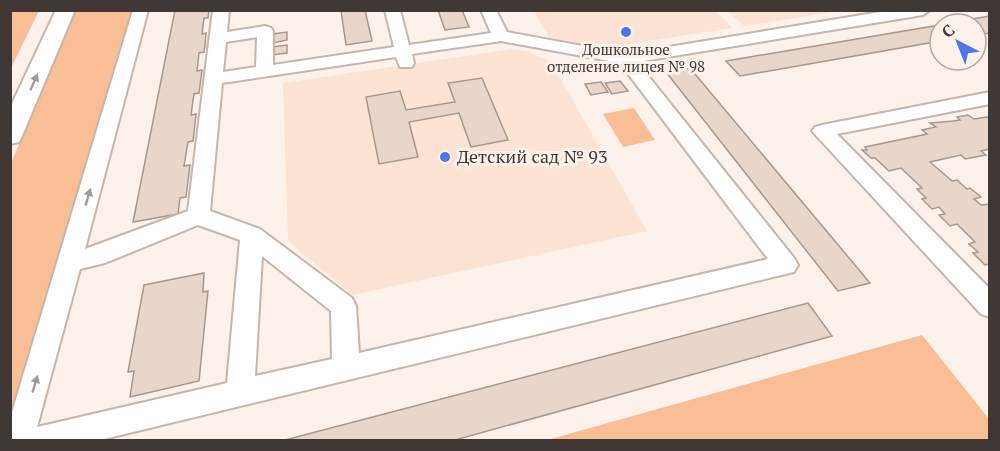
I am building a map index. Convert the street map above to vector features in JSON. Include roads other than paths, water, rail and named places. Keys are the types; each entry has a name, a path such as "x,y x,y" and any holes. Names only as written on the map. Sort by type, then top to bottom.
{"main road":[{"path":"10,92 50,10"},
{"path":"10,136 66,10"}],"street":[{"path":"19,441 141,10"},
{"path":"198,216 221,10"},
{"path":"392,10 405,58"},
{"path":"488,10 501,36"},
{"path":"213,79 264,71 405,58 501,36 626,59 923,10"},
{"path":"218,38 265,31 264,71"},
{"path":"41,441 240,392 786,266 626,59"},
{"path":"990,98 822,131 990,306"},
{"path":"70,261 97,256 198,216 252,235 343,306 346,368"},
{"path":"240,392 252,235"}],"place":[{"name":"Дошкольное отделение лицея № 98","path":"626,32"},
{"name":"Детский сад № 93","path":"445,157"}]}
